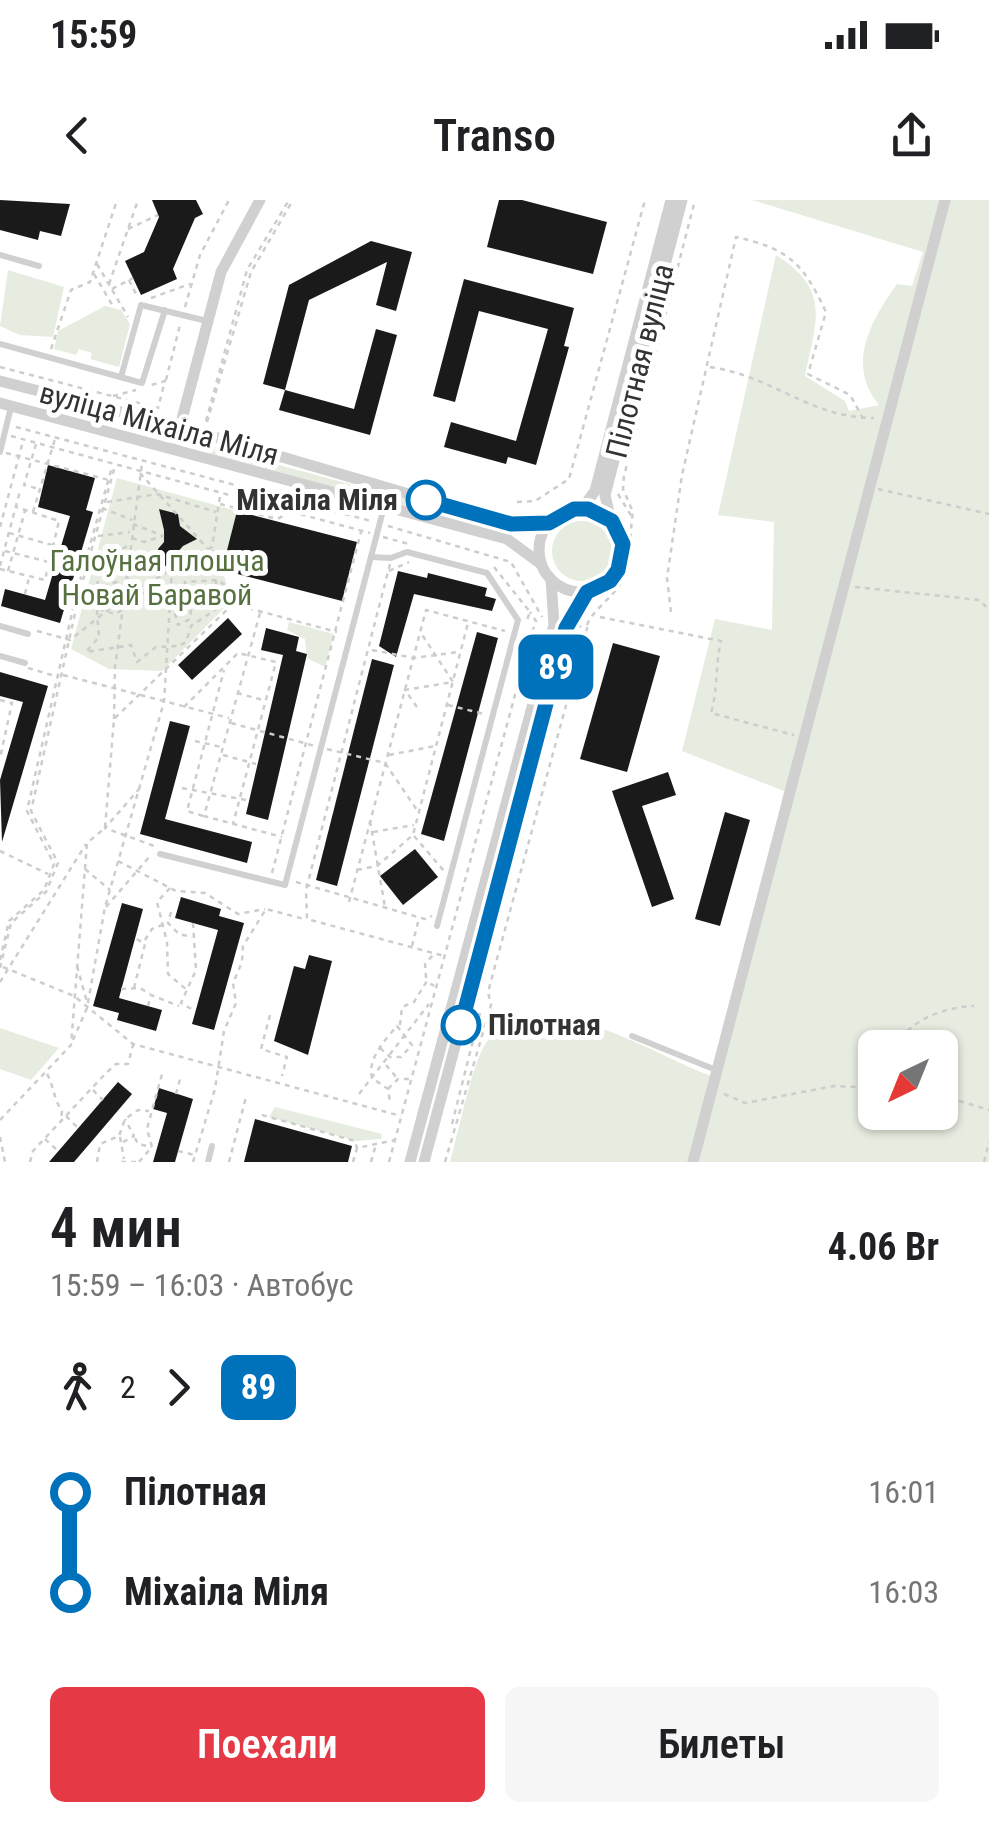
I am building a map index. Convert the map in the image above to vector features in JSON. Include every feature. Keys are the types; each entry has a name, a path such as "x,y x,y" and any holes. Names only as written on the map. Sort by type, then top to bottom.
{"street":[{"path":"174,449 229,253 260,200"},
{"path":"693,1162 944,200"},
{"name":"Пілотная вуліца","path":"582,509 595,491 675,203"},
{"name":"Пілотная вуліца","path":"612,521 605,496 675,203"},
{"name":"вуліца Міхаіла Міля","path":"0,381 180,427 511,524 549,523"},
{"name":"вуліца Міхаіла Міля","path":"6,405 507,538 541,564"},
{"path":"410,1162 422,1143 568,624 587,592 610,581 618,570 623,544 612,521 582,509 560,514 549,523 540,542 541,564 561,588 587,592"},
{"path":"424,1162 422,1143 553,620 550,579"}],"lane":[{"path":"0,255 39,266"},
{"path":"121,377 141,304 208,321"},
{"path":"0,344 142,383 165,310"},
{"path":"0,452 7,424 6,405"},
{"path":"157,852 270,878 285,885 385,506"},
{"path":"371,557 391,560 407,552 487,573 518,620 446,875 436,926"},
{"path":"0,626 28,634"},
{"path":"0,656 26,663"},
{"path":"632,1036 717,1070"},
{"path":"208,1162 212,1146"}],"path":[{"path":"51,350 71,290 90,282 116,200"},
{"path":"108,284 138,200"},
{"path":"0,367 158,408 205,242 229,200"},
{"path":"206,422 210,423 250,272 291,200"},
{"path":"517,502 534,501 569,479 645,200"},
{"path":"445,1162 491,1005 488,992 587,628 591,615 622,580 632,548 628,523 633,518 623,489 624,476 694,200"},
{"path":"128,229 158,214"},
{"path":"671,612 667,578 682,475 710,366 736,237 775,246 792,259 826,312 808,374 850,395 864,418"},
{"path":"97,264 132,324"},
{"path":"93,273 114,308"},
{"path":"112,289 131,279 141,302 192,284"},
{"path":"36,376 42,356"},
{"path":"710,366 759,378 850,420 886,418"},
{"path":"113,396 166,381"},
{"path":"7,424 511,562 540,617 553,620"},
{"path":"4,434 413,545"},
{"path":"34,512 55,438"},
{"path":"0,527 24,439"},
{"path":"37,443 24,484 40,489"},
{"path":"78,455 81,445"},
{"path":"0,452 110,480"},
{"path":"106,462 108,453"},
{"path":"105,828 117,648 142,462"},
{"path":"114,465 79,591 31,811 58,864 46,892 12,922 1,967 74,996 133,1044 217,1070 401,1116"},
{"path":"140,472 210,548"},
{"path":"193,488 196,477"},
{"path":"869,488 989,514"},
{"path":"16,507 60,521 48,581 0,568 20,491"},
{"path":"102,505 157,494 217,512"},
{"path":"218,606 218,580 210,548 220,495"},
{"path":"265,516 270,496"},
{"path":"219,504 277,519 289,513"},
{"path":"102,505 143,532 162,536 144,542 130,538"},
{"path":"8,572 25,510"},
{"path":"396,540 399,529"},
{"path":"258,872 270,878 361,531"},
{"path":"94,536 131,532"},
{"path":"9,533 59,547"},
{"path":"84,571 130,544"},
{"path":"70,640 124,598 210,548"},
{"path":"4,551 49,562"},
{"path":"307,919 307,886 391,560 404,555 417,558 388,572"},
{"path":"170,593 178,625 190,619 193,609 187,595 185,582 191,578 218,580 226,586 218,606 191,626 179,646 165,645 137,662 132,658 135,648 86,652 99,637 98,572 104,565 112,563 138,589 187,595 218,606"},
{"path":"389,1162 536,621 498,568 482,564"},
{"path":"0,1120 71,1045 87,1006 105,908 164,702 172,570"},
{"path":"25,594 29,576"},
{"path":"97,598 106,584 125,588"},
{"path":"845,586 980,600 989,610"},
{"path":"79,591 97,598 124,598"},
{"path":"97,598 106,612"},
{"path":"114,718 233,604 337,632"},
{"path":"349,900 426,610 516,634 529,643"},
{"path":"106,612 122,611"},
{"path":"204,816 260,611"},
{"path":"516,634 530,612"},
{"path":"600,617 721,641 713,672 716,695 711,713 804,737"},
{"path":"356,870 377,866 413,834 469,622"},
{"path":"568,624 587,628"},
{"path":"511,625 516,634"},
{"path":"420,632 453,682"},
{"path":"370,649 414,658 461,652"},
{"path":"184,707 238,652 276,662 233,824"},
{"path":"225,666 187,812 282,837"},
{"path":"63,675 385,763 419,812"},
{"path":"0,960 9,921 44,890 54,864 27,811 63,675"},
{"path":"405,690 453,682"},
{"path":"405,690 417,707"},
{"path":"238,693 265,701"},
{"path":"0,700 12,703 0,758"},
{"path":"447,704 487,715"},
{"path":"196,741 223,748"},
{"path":"388,755 436,746"},
{"path":"221,755 256,764"},
{"path":"0,982 87,843 140,788"},
{"path":"182,788 246,800"},
{"path":"370,820 384,908"},
{"path":"372,832 416,824"},
{"path":"105,828 157,852 105,908"},
{"path":"413,834 446,875"},
{"path":"71,1045 87,843"},
{"path":"0,851 50,874"},
{"path":"446,875 448,857"},
{"path":"118,861 170,888 205,893 238,914 266,909 444,956"},
{"path":"85,869 111,891"},
{"path":"286,880 349,900 429,918 436,904"},
{"path":"170,888 157,902 160,926 168,942 168,974 187,990"},
{"path":"193,1162 224,1030 236,1003 233,984 242,962 243,946 266,909"},
{"path":"168,924 170,912"},
{"path":"411,948 418,922"},
{"path":"181,1006 196,970 193,923"},
{"path":"134,988 142,966 144,941 168,924"},
{"path":"168,924 179,934 193,938"},
{"path":"135,938 144,941"},
{"path":"434,954 424,968 428,980 436,987"},
{"path":"76,964 87,1006"},
{"path":"380,1048 388,1056 403,1057 410,1051 412,1045 400,1026 402,1007 414,1002 428,980"},
{"path":"121,988 134,988 196,1011"},
{"path":"148,1006 151,995"},
{"path":"359,1094 432,1000"},
{"path":"910,1030 951,1007 974,1006"},
{"path":"452,1124 480,1013"},
{"path":"270,1014 261,1050 287,1057 282,1076"},
{"path":"390,1102 388,1089 372,1078 370,1066 400,1026"},
{"path":"30,1162 45,1139 116,1064 128,1064 133,1044"},
{"path":"410,1051 418,1052"},
{"path":"384,1063 398,1079"},
{"path":"46,1072 53,1082 53,1099 62,1111 61,1122"},
{"path":"152,1147 147,1129 162,1074"},
{"path":"176,1094 180,1079"},
{"path":"388,1089 398,1079 411,1079"},
{"path":"712,1092 746,1102 834,1086 858,1087"},
{"path":"92,1088 102,1100"},
{"path":"229,1162 246,1097"},
{"path":"958,1101 989,1110"},
{"path":"97,1162 100,1144 119,1136 125,1118 138,1110 150,1111"},
{"path":"262,1115 355,1141 353,1162"},
{"path":"66,1116 78,1128"},
{"path":"125,1118 138,1144 152,1147"},
{"path":"119,1136 123,1142 122,1161 138,1162 152,1147"},
{"path":"123,1142 134,1136"},
{"path":"0,1137 5,1162"},
{"path":"45,1139 58,1152"},
{"path":"357,1148 395,1140"},
{"path":"984,1162 989,1142"},
{"path":"372,1162 376,1144"},
{"path":"178,1151 195,1154"}],"green space":[{"path":"752,200 989,200 989,1162 450,1162 481,1053 508,1023 535,1016 566,1018 633,1041 720,1079 784,791 682,751 715,619 772,630 774,522 718,515 776,255 794,268 813,295 815,324 805,376 845,401 849,411 879,405 864,375 866,344 878,313 897,284 912,286 923,252"},
{"path":"8,270 64,287 53,337 20,335 0,326"},
{"path":"105,306 121,310 130,324 119,367 90,359 92,353 79,349 76,355 54,349 58,331"},
{"path":"209,446 502,525 500,534 206,455"},
{"name":"Галоўная плошча Новай Баравой","path":"117,478 237,511 222,570 232,600 162,671 109,669 71,649"},
{"path":"582,521 603,530 612,551 603,572 582,581 561,572 552,551 561,530"},
{"path":"289,622 334,634 325,667 307,658 305,639 287,630"},
{"path":"0,1028 59,1048 31,1080 0,1069"},
{"path":"275,1107 382,1134 381,1139 356,1141 269,1117"}],"building":[{"path":"0,200 70,204 61,236 40,231 38,240 0,230"},
{"path":"152,200 196,200 203,214 195,218 173,269 177,279 141,295 125,261 144,252 159,217"},
{"path":"499,200 522,200 607,222 593,274 487,247"},
{"path":"371,241 412,252 396,311 376,305 387,262 309,300 285,390 263,384 289,285"},
{"path":"464,279 574,308 564,346 569,347 536,465 508,457 506,464 444,447 451,422 516,441 548,329 479,311 455,402 433,396"},
{"path":"376,329 397,335 370,435 279,410 285,390 354,409"},
{"path":"48,465 95,478 86,510 93,512 60,623 1,606 5,589 45,600 70,516 38,507"},
{"path":"159,509 178,514 180,526 197,539 183,546 162,570 158,549 164,542 164,530"},
{"path":"237,511 357,542 342,601 222,570"},
{"path":"398,571 427,578 428,573 487,588 485,596 496,599 492,611 414,594 396,657 379,646"},
{"path":"228,618 242,634 192,680 178,665"},
{"path":"266,628 299,637 296,651 307,654 268,820 246,814 283,655 261,650"},
{"path":"477,632 498,638 444,841 421,834"},
{"path":"613,643 660,656 627,772 580,759"},
{"path":"372,659 394,665 337,886 316,880"},
{"path":"0,672 48,686 2,842 0,780 23,702 0,696"},
{"path":"170,721 190,726 165,819 252,842 247,863 140,834"},
{"path":"668,772 676,795 642,806 674,899 652,907 612,791"},
{"path":"725,812 750,820 720,926 695,919"},
{"path":"415,849 438,877 403,905 380,876"},
{"path":"181,897 221,909 219,916 244,923 214,1030 192,1024 218,930 175,918"},
{"path":"122,903 143,909 119,998 162,1010 156,1031 117,1020 119,1013 93,1006"},
{"path":"309,955 332,961 308,1055 274,1041 294,966 305,969"},
{"path":"118,1082 132,1094 74,1162 49,1162"},
{"path":"159,1088 193,1099 175,1162 153,1162 167,1113 153,1109"},
{"path":"255,1119 352,1146 348,1162 244,1162"}],"bus line":[{"name":"89","path":"426,500 511,524 549,523 560,514 588,509 612,521 623,544 618,570 610,581 587,592 566,628 461,1025"}],"place":[{"name":"Міхаіла Міля","path":"426,500"},
{"name":"Пілотная","path":"461,1025"}]}
